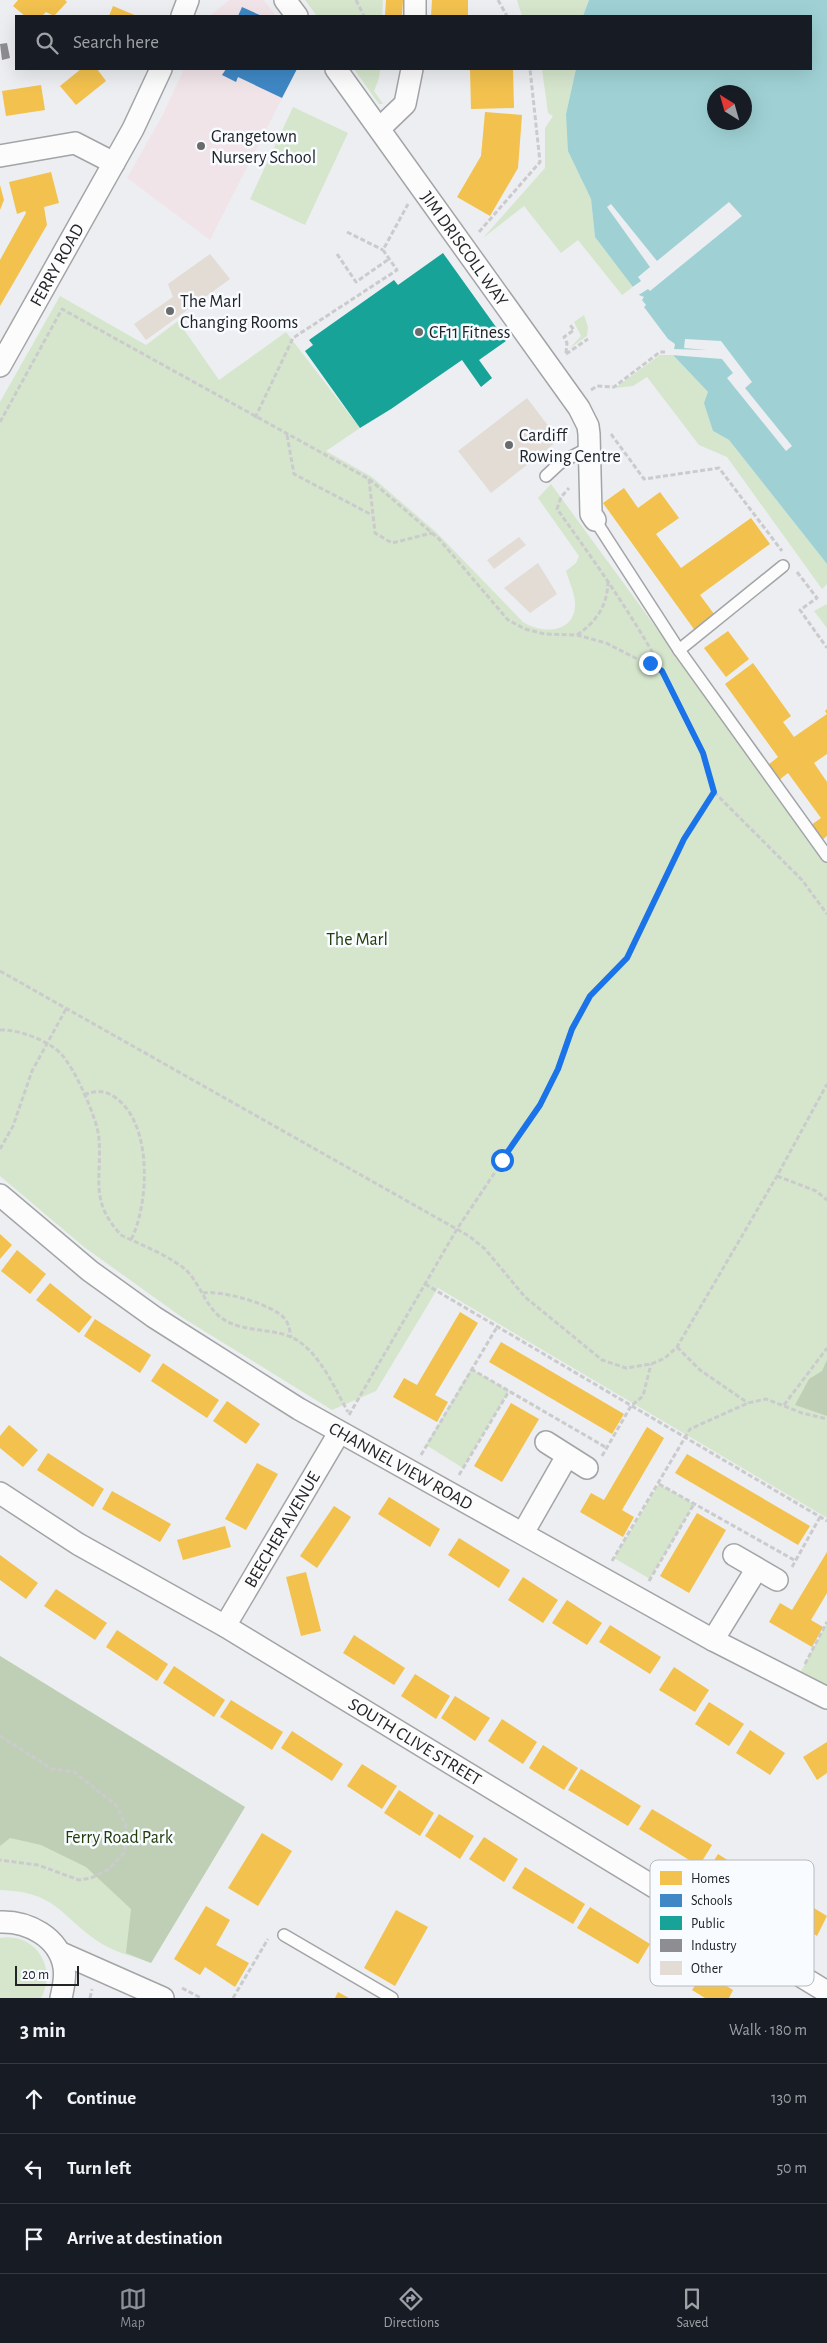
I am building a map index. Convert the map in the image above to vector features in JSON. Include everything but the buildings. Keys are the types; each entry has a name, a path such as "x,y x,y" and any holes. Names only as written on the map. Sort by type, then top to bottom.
{"street":[{"path":"182,15 188,0"},
{"path":"285,0 296,15"},
{"path":"415,0 415,15"},
{"name":"FERRY ROAD","path":"0,366 133,129 161,70"},
{"name":"JIM DRISCOLL WAY","path":"337,70 579,408 588,426 592,514 596,520"},
{"path":"380,128 405,104 412,70"},
{"path":"0,156 76,143 114,163"},
{"name":"CHANNEL VIEW ROAD","path":"0,1195 90,1271 154,1317 339,1433 412,1471 713,1640 827,1698"},
{"name":"BEECHER AVENUE","path":"225,1626 339,1433"},
{"path":"546,1442 587,1468"},
{"path":"523,1533 567,1456"},
{"name":"SOUTH CLIVE STREET","path":"0,1494 78,1544 225,1626 650,1884"},
{"path":"734,1555 756,1570 777,1580"},
{"path":"713,1640 756,1570"},
{"path":"0,1922 25,1924 43,1934 60,1952 163,1998"},
{"path":"60,1952 65,1980 61,1998"},
{"name":"SOUTH CLIVE STREET","path":"814,1984 827,1992"}],"lane":[{"path":"546,476 560,464 590,447"},
{"path":"596,520 679,650 827,856"},
{"path":"679,650 789,567"},
{"path":"284,1935 392,1998"}],"path":[{"path":"356,0 364,15"},
{"path":"498,0 506,15"},
{"path":"476,236 540,162 530,70"},
{"path":"383,250 408,203"},
{"path":"255,418 293,338 397,270 383,250 346,232"},
{"path":"337,254 356,282 389,259"},
{"path":"0,422 62,309 255,418 369,479 432,533 508,620 525,629 545,634 577,635 606,643 662,671"},
{"path":"569,358 566,354 567,343 564,338 574,330 570,325"},
{"path":"566,354 588,339"},
{"path":"591,390 597,386 614,387 660,352 665,352"},
{"path":"586,382 597,397"},
{"path":"605,426 644,479 719,468 782,552"},
{"path":"287,435 294,474 372,515"},
{"path":"369,479 375,533 392,543 432,533"},
{"path":"573,484 561,497 557,510 608,580 646,641 703,753 714,792 802,880 827,914"},
{"path":"789,567 817,598 800,610 827,648"},
{"path":"577,635 593,624 603,608 608,592 608,580"},
{"path":"339,1433 456,1230 540,1105 558,1069 572,1029 590,996 627,958 684,839 714,792"},
{"path":"0,971 485,1248 525,1297 602,1360 626,1368 651,1364 665,1358 677,1346 777,1176 827,1084"},
{"path":"0,1149 13,1126 32,1070 66,1009"},
{"path":"0,1030 11,1030 26,1034 46,1044 65,1059 93,1114 99,1137 98,1190 101,1204 115,1229 188,1272 218,1315 230,1324 291,1338 309,1351 350,1414"},
{"path":"84,1095 95,1090 109,1094 124,1104 137,1129 144,1156 144,1193 138,1225 131,1240"},
{"path":"777,1176 816,1191 827,1200"},
{"path":"425,1284 827,1521"},
{"path":"203,1293 226,1294 269,1307 285,1320 291,1338"},
{"path":"412,1471 497,1327"},
{"path":"677,1346 700,1370 748,1403"},
{"path":"784,1406 827,1348"},
{"path":"587,1468 598,1464 631,1406 643,1396 651,1364"},
{"path":"471,1369 607,1448"},
{"path":"449,1492 509,1392"},
{"path":"602,1578 690,1429 748,1403 766,1399 827,1419"},
{"path":"659,1484 796,1561"},
{"path":"638,1599 694,1504"},
{"path":"777,1580 787,1574 796,1561 820,1517"},
{"path":"796,1681 827,1622"},
{"path":"0,1736 52,1769 74,1772 116,1805 126,1826 125,1852 109,1869 91,1878 79,1880 38,1865 0,1860"},
{"path":"233,1998 268,1939"},
{"path":"90,1998 92,1986"}],"shaded area":[{"path":"229,0 264,0 275,15 211,15"},
{"name":"Grangetown Nursery School","path":"184,70 296,70 210,240 127,178 163,114"}],"green space":[{"path":"305,0 383,0 382,15 316,15"},
{"path":"517,0 589,0 583,15 522,15"},
{"path":"355,70 380,70 374,91 383,104 379,104"},
{"path":"542,70 576,70 566,114 583,182 591,199 595,237 633,287 622,295 578,240 561,253 524,206 483,238 545,168 545,128 553,116 548,113"},
{"path":"293,107 348,133 305,225 250,199"},
{"name":"The Marl","path":"60,296 146,345 178,321 219,380 286,332 360,428 326,451 372,477 436,532 523,622 540,629 549,630 565,625 571,620 575,602 566,571 576,563 579,556 538,498 551,484 827,861 827,1518 438,1288 376,1391 332,1410 183,1318 84,1247 0,1176 0,402"},
{"path":"584,315 588,327 587,336 569,349 581,336 574,322"},
{"path":"660,355 673,355 708,392 713,431 729,440 827,564 827,584 822,589 727,457 699,445 647,377 633,386 615,388"},
{"path":"827,604 827,628 814,611"},
{"path":"827,1360 827,1416 795,1405 809,1379 822,1371"},
{"path":"471,1369 509,1391 463,1468 426,1445"},
{"path":"659,1484 694,1504 650,1579 614,1558"},
{"path":"827,1622 827,1698 796,1681"},
{"name":"Ferry Road Park","path":"0,1656 245,1807 151,1963 104,1945 48,1901 20,1892 0,1890"},
{"name":"Ferry Road Park","path":"0,1656 245,1807 151,1963 126,1953 131,1909 86,1867 41,1845 10,1838 0,1846"},
{"path":"0,1938 13,1938 24,1941 33,1946 40,1954 45,1964 47,1975 46,1987 41,1998 0,1998"}],"water":[{"path":"589,0 827,0 827,564 729,440 713,431 704,403 708,392 673,355 675,344 668,339 644,307 646,305 642,300 644,297 639,295 595,237 591,199 568,151 566,114 576,70 812,70 812,15 583,15"}],"pier":[{"path":"729,202 742,216 650,291 648,289 637,296 631,288 641,281 638,277 650,267 607,207 611,204 657,261"},
{"path":"685,339 721,341 752,382 745,388 792,446 786,451 727,378 733,373 722,359 671,355 672,349 707,350 684,348"}],"place":[{"name":"Grangetown Nursery School","path":"201,146"},
{"name":"The Marl Changing Rooms","path":"170,311"},
{"name":"CF11 Fitness","path":"419,332"},
{"name":"Cardiff Rowing Centre","path":"509,445"}],"route":[{"path":"502,1160 540,1105 558,1069 572,1029 590,996 627,958 684,839 714,792 703,753 662,671 650,663"}]}
